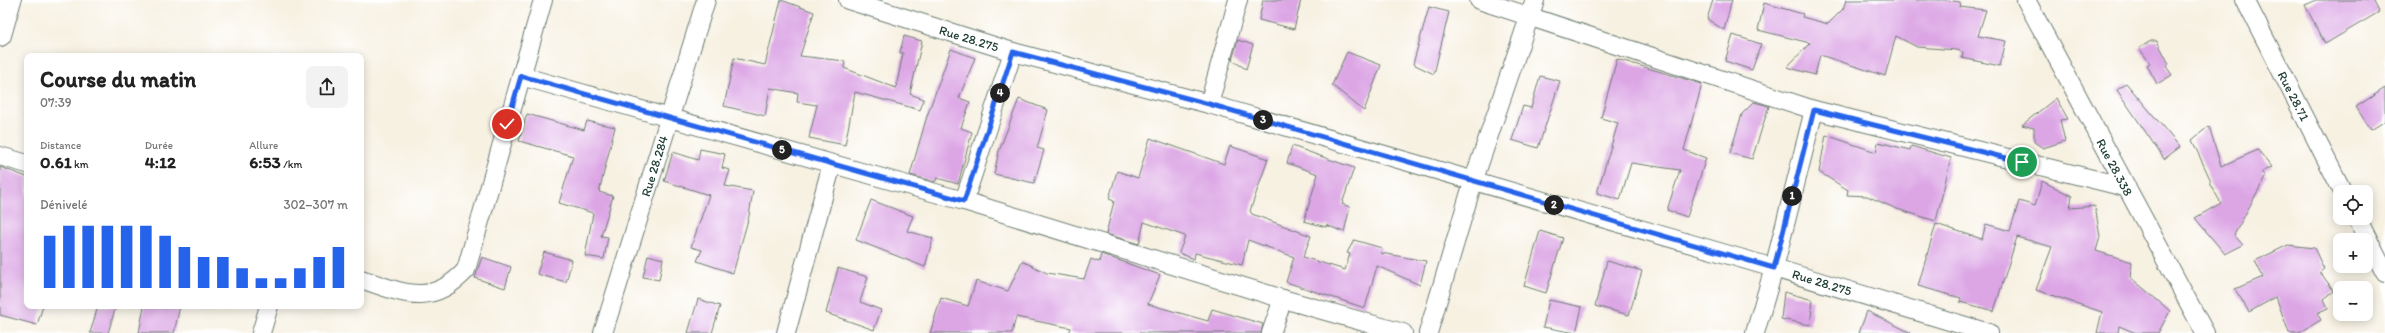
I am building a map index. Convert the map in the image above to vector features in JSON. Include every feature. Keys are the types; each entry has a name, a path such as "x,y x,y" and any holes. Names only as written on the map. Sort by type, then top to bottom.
{"street":[{"path":"0,35 10,0"},
{"path":"364,280 407,294 424,295 440,291 450,285 466,270 543,0"},
{"name":"Rue 28.284","path":"603,333 706,0"},
{"name":"Rue 28.275","path":"848,0 1013,52 1209,104 1473,182 1774,268 1989,333"},
{"path":"1209,104 1238,0"},
{"path":"1479,0 1814,110 2125,188"},
{"path":"1428,333 1473,182 1535,0"},
{"name":"Rue 28.338","path":"2026,0 2125,188 2205,333"},
{"name":"Rue 28.71","path":"2245,0 2339,185"},
{"path":"964,201 1013,52"},
{"path":"521,76 670,116 964,201 1282,299 1402,333"},
{"path":"1755,333 1774,268 1814,110"},
{"path":"0,156 24,163"},
{"path":"786,333 832,164"},
{"path":"2360,225 2385,273"},
{"path":"1271,333 1282,299"},
{"path":"261,333 268,309"}],"building":[{"path":"781,0 814,12 800,56 845,61 844,68 896,88 903,53 900,53 904,36 922,41 910,94 924,99 920,110 855,92 845,145 809,138 817,105 797,102 798,93 770,88 765,116 724,106 734,58 765,65"},
{"path":"1263,0 1301,0 1294,29 1259,20"},
{"path":"1713,0 1732,0 1724,30 1707,19"},
{"path":"1846,0 1947,0 1960,2 1959,7 1986,10 1978,36 2006,41 2000,66 1962,58 1963,52 1957,50 1917,47 1896,36 1885,76 1820,55 1815,75 1787,67 1810,43 1758,30 1764,3 1803,14 1802,17 1828,24 1843,9"},
{"path":"2317,0 2373,0 2379,12 2325,44 2305,5"},
{"path":"1429,7 1449,12 1434,74 1413,64"},
{"path":"1733,35 1761,44 1752,70 1725,61"},
{"path":"1238,40 1253,45 1246,69 1232,60"},
{"path":"2151,41 2157,41 2169,64 2166,66 2172,75 2157,84 2147,65 2150,63 2139,48"},
{"path":"951,49 975,58 959,98 970,102 961,128 972,132 958,184 937,178 935,182 910,175 927,116"},
{"path":"1347,52 1381,65 1364,111 1332,85"},
{"path":"1617,59 1702,84 1684,150 1706,158 1687,217 1667,210 1680,170 1631,163 1620,200 1597,193 1618,123 1601,118"},
{"path":"1540,76 1560,81 1538,148 1512,140 1523,106 1531,108"},
{"path":"2126,83 2180,147 2164,159 2117,90"},
{"path":"2385,88 2385,121 2371,130 2356,107"},
{"path":"2056,98 2068,119 2060,120 2065,141 2043,148 2034,142 2034,128 2022,125"},
{"path":"1019,99 1048,110 1037,148 1044,150 1034,183 994,174 999,151"},
{"path":"1754,102 1769,106 1752,159 1730,153 1742,114"},
{"path":"527,114 584,130 587,121 615,127 599,192 613,196 601,236 608,237 604,259 585,256 593,213 559,203 573,156 519,141"},
{"path":"2209,126 2221,166 2258,150 2272,167 2262,172 2266,176 2234,235 2243,245 2225,254 2195,218 2221,203 2209,182 2211,181 2192,140"},
{"path":"1826,135 1876,152 1878,142 1910,150 1911,146 1951,158 1936,221 1897,209 1867,196 1847,195 1848,190 1819,172"},
{"path":"1150,138 1224,164 1230,146 1268,159 1250,211 1252,214 1311,236 1303,257 1345,270 1350,254 1347,253 1354,240 1382,248 1381,253 1426,261 1420,285 1377,266 1365,308 1286,282 1294,257 1248,240 1242,265 1195,253 1194,259 1179,253 1185,236 1144,222 1139,244 1106,234 1114,201 1109,199 1117,171 1138,178"},
{"path":"1292,146 1354,168 1342,204 1350,207 1344,232 1326,225 1326,227 1304,221 1318,174 1287,163"},
{"path":"700,149 725,154 722,168 730,170 725,186 753,191 749,216 733,273 697,261 702,250 691,247 709,195 664,181 673,152 698,160"},
{"path":"0,167 24,176 24,309 42,309 37,325 0,315"},
{"path":"2042,181 2072,196 2070,208 2095,206 2100,237 2096,251 2132,262 2130,277 2170,311 2158,333 2136,333 2119,326 2118,333 2097,333 2102,312 2036,290 2052,247 2017,237 1994,311 1960,302 1961,298 1918,286 1936,224 1982,239 1986,224 2010,231 2019,201 2035,206"},
{"path":"871,200 913,216 907,231 933,238 925,267 856,240"},
{"path":"1540,231 1563,238 1546,293 1524,286"},
{"path":"2288,245 2314,248 2324,269 2320,272 2333,290 2333,292 2324,299 2328,308 2317,313 2321,320 2299,333 2289,333 2276,297 2249,312 2235,289 2263,277 2255,261"},
{"path":"544,252 572,260 566,282 537,274"},
{"path":"1101,254 1160,275 1148,304 1208,321 1212,309 1263,324 1261,333 1069,333 1071,328 1016,317 1012,333 930,333 941,298 968,306 976,281 1008,291 1022,261 1047,273 1084,279 1091,259 1099,262"},
{"path":"648,255 663,259 659,280 643,277"},
{"path":"482,257 511,267 505,288 475,278"},
{"path":"1607,261 1642,271 1629,315 1595,306"},
{"path":"838,268 868,277 860,302 881,310 874,330 826,313"},
{"path":"1784,292 1813,300 1810,325 1781,319"},
{"path":"698,299 720,306 712,333 688,333"},
{"path":"1549,300 1582,307 1576,333 1543,327"},
{"path":"97,309 115,309 108,333 90,333"},
{"path":"143,309 179,309 174,333 139,333"},
{"path":"1867,311 1911,333 1859,333"}],"route":[{"path":"507,124 521,76 670,116 964,201 1013,52 1209,104 1473,182 1774,268 1814,110 2022,162"}]}
